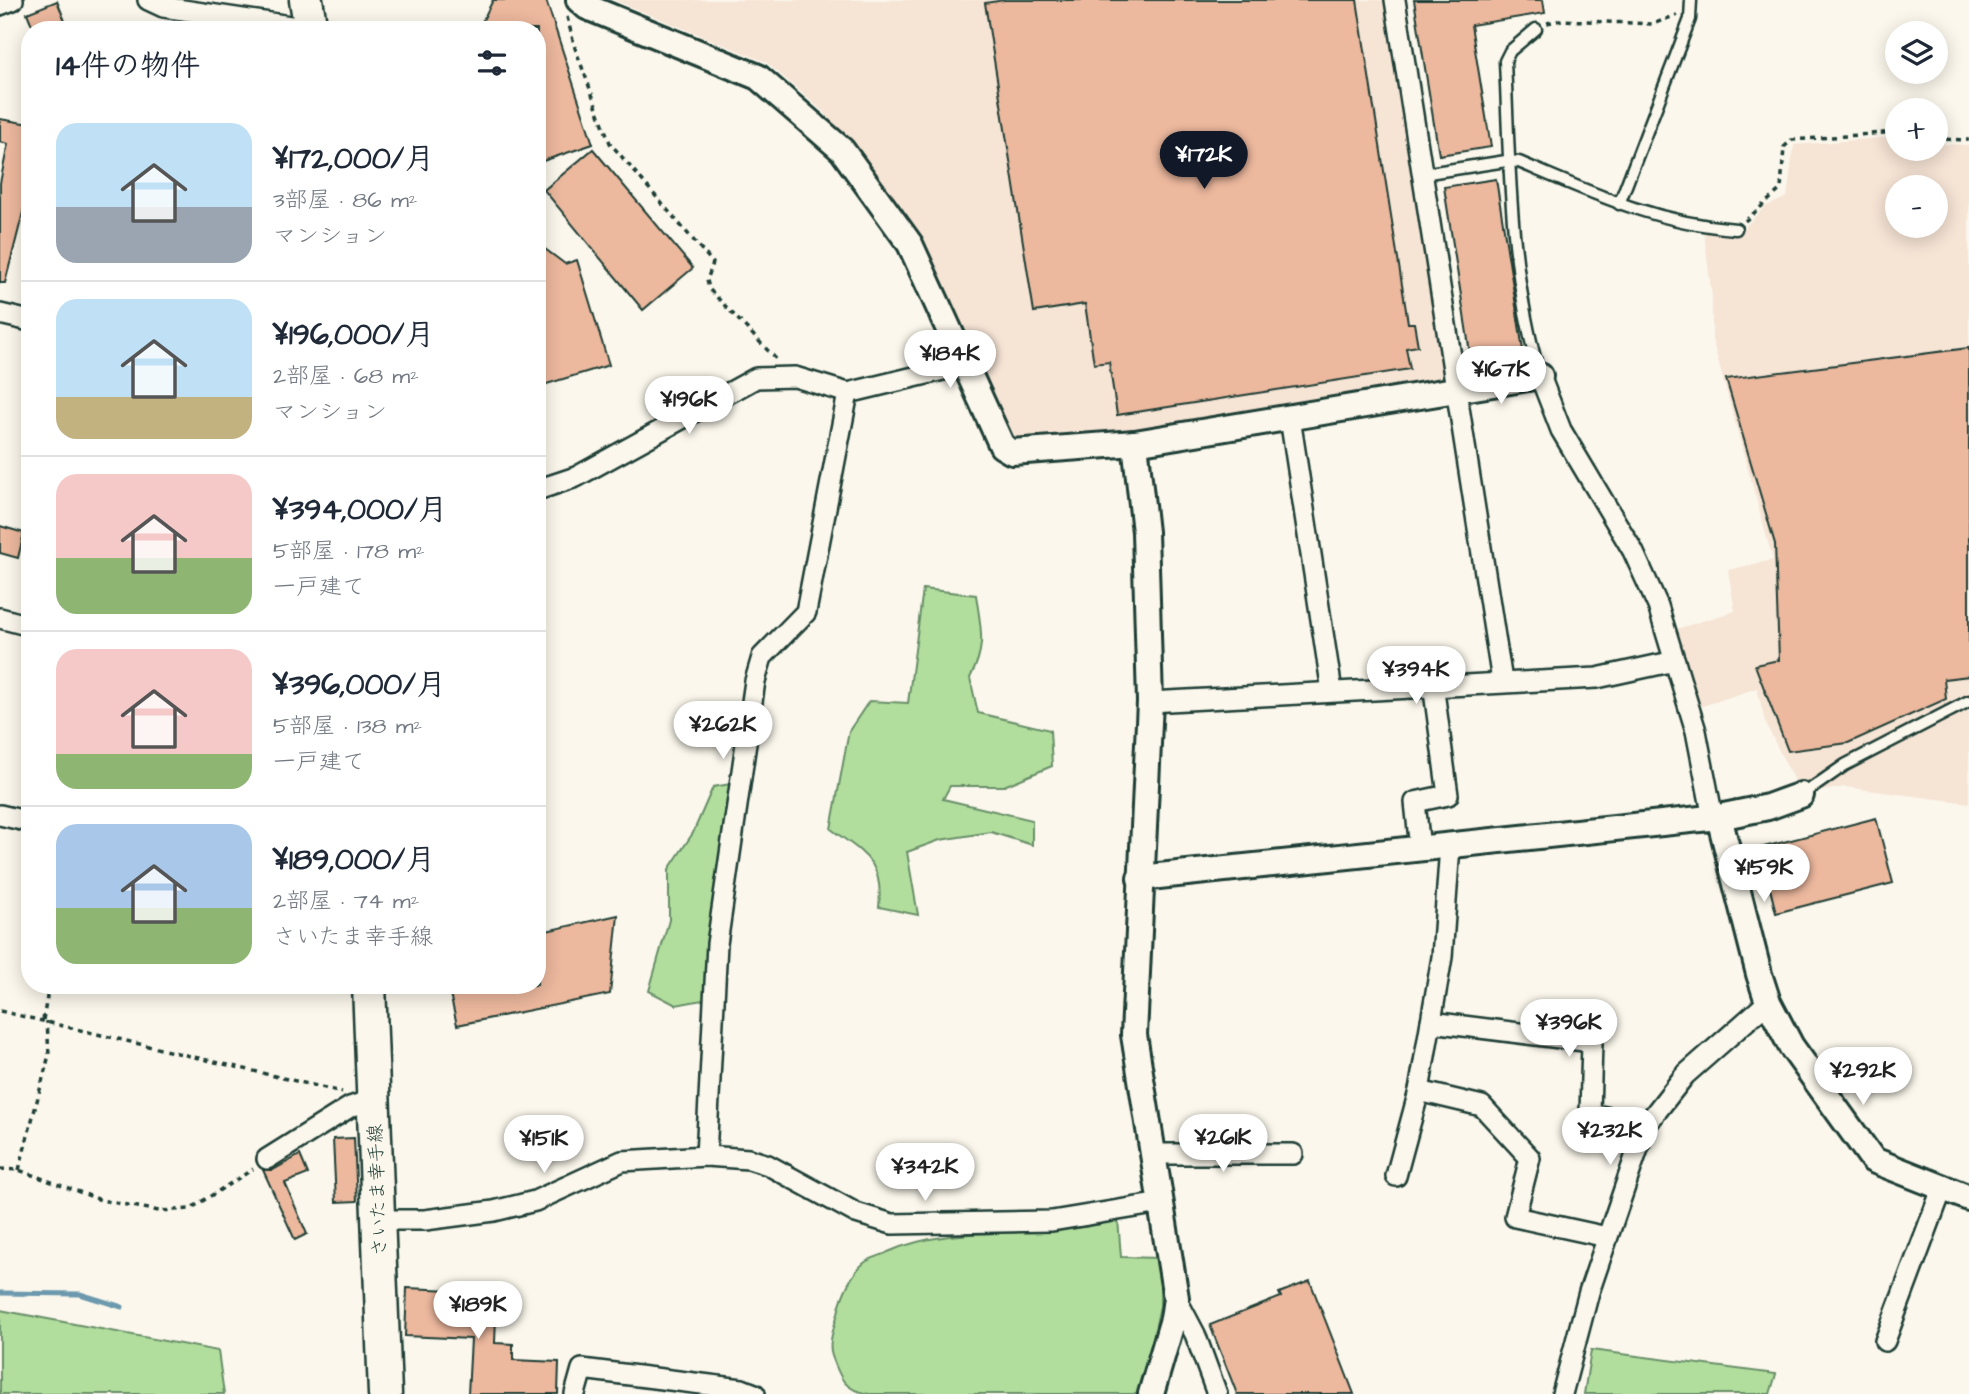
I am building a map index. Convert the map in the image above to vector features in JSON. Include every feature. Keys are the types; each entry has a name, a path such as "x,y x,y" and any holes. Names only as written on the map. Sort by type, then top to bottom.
{"main road":[{"path":"306,0 310,21"},
{"name":"さいたま幸手線","path":"369,994 385,1394"}],"street":[{"path":"0,5 13,0"},
{"path":"148,0 163,7 257,21"},
{"path":"1395,0 1502,681"},
{"path":"572,4 587,7 758,77 842,150 910,244 1002,446 1012,452 1135,443 1540,376 1562,430 1633,551 1658,606 1696,732 1716,818 1768,1002 1791,1045 1873,1160 1969,1198"},
{"path":"0,314 21,319"},
{"path":"546,487 576,477 738,385 756,378 784,376 848,393 943,370 962,362"},
{"path":"706,1156 717,944 755,681 762,657 806,612 848,393"},
{"path":"1290,418 1332,691"},
{"path":"1135,443 1145,532 1150,702 1134,1035 1176,1298 1173,1319 1151,1394"},
{"path":"0,618 21,624"},
{"path":"1150,702 1433,684 1597,678 1675,661"},
{"path":"1420,849 1415,802 1448,796 1433,684"},
{"path":"1140,878 1716,818 1768,807 1801,796"},
{"path":"0,815 21,820"},
{"path":"1396,1177 1419,1090 1442,957 1450,846"},
{"path":"1562,1394 1589,1292 1646,1125 1685,1075 1768,1002"},
{"path":"1431,1022 1592,1042 1590,1114 1646,1125"},
{"path":"1419,1090 1482,1106 1530,1158 1515,1217 1607,1237"},
{"path":"267,1159 350,1107 374,1100"},
{"path":"1153,1154 1293,1154"},
{"path":"379,1220 425,1220 494,1211 534,1201 622,1161 706,1156 749,1158 768,1165 856,1213 892,1224 1052,1221 1161,1203"},
{"path":"1885,1341 1942,1189"},
{"path":"1176,1298 1195,1334 1217,1394"},
{"path":"575,1394 582,1368 742,1389 755,1394"}],"lane":[{"path":"1619,204 1690,19 1691,4"},
{"path":"1536,29 1510,51 1504,61 1510,216 1528,334 1540,376"},
{"path":"1422,174 1506,161 1519,162 1619,204 1692,226 1736,229"},
{"path":"1801,796 1845,765 1969,701"}],"path":[{"path":"572,4 575,48 610,143 713,263 707,281 709,289 784,367 784,376"},
{"path":"1536,29 1553,20 1653,24 1691,4"},
{"path":"1736,229 1781,189 1784,147 1792,140 1885,133"},
{"path":"1948,139 1969,140"},
{"path":"19,1170 21,1152 43,1088 49,1055 45,1020 48,994"},
{"path":"0,1010 374,1100"},
{"path":"0,1169 19,1170 101,1199 159,1211 190,1209 267,1159"}],"shaded area":[{"path":"614,0 1386,0 1448,383 1158,430 1018,443 995,406 913,227 825,113 766,62"},
{"path":"1885,138 1885,161 1948,161 1948,144 1969,145 1969,803 1844,787 1801,795 1765,722 1757,688 1696,708 1673,630 1735,611 1728,570 1773,560 1712,339 1712,297 1704,232 1738,234 1765,207 1787,197 1794,145"}],"green space":[{"path":"923,589 976,595 981,647 970,678 978,713 1050,730 1052,766 1004,786 950,786 943,799 1032,820 1032,845 991,832 940,840 907,852 918,915 879,907 880,891 875,869 862,853 831,829 849,731 869,701 908,703"},
{"path":"731,784 707,952 708,999 676,1005 649,991 669,920 669,869 693,833 713,787"},
{"path":"1118,1219 1121,1257 1160,1258 1160,1306 1141,1394 869,1394 848,1386 841,1377 831,1351 833,1332 848,1284 866,1261 916,1242 945,1237 1061,1230"},
{"path":"0,1310 218,1351 224,1394 0,1394"},
{"path":"1591,1350 1776,1374 1770,1394 1584,1394"}],"building":[{"path":"493,0 546,0 593,144 546,160 546,21 482,21"},
{"path":"1004,0 1357,0 1408,323 1414,323 1418,346 1406,348 1410,369 1117,415 1109,362 1094,364 1085,304 1034,312 985,3"},
{"path":"1414,0 1543,0 1545,13 1471,25 1491,147 1439,155"},
{"path":"57,1 65,21 30,21 27,13"},
{"path":"0,119 21,122 21,220 5,283 0,283 0,183 8,144 0,142"},
{"path":"593,149 693,268 643,310 546,192 546,188"},
{"path":"1496,179 1525,363 1473,372 1444,187"},
{"path":"546,250 565,264 577,260 609,365 546,384"},
{"path":"1969,348 1969,676 1944,679 1946,699 1848,743 1788,751 1755,665 1779,660 1775,544 1726,379"},
{"path":"0,526 21,532 18,558 0,553"},
{"path":"1876,818 1893,883 1776,913 1760,848"},
{"path":"618,915 610,994 457,1025 450,994 546,994 546,931"},
{"path":"354,1138 357,1201 336,1202 333,1139"},
{"path":"300,1155 308,1174 285,1183 307,1234 295,1240 263,1170 273,1170"},
{"path":"1310,1281 1354,1394 1237,1394 1210,1325 1281,1297 1279,1293"},
{"path":"407,1288 497,1292 495,1343 513,1344 513,1360 559,1362 558,1394 468,1394 471,1339 405,1336"}],"waterway":[{"path":"0,1293 80,1294 122,1307"}]}
